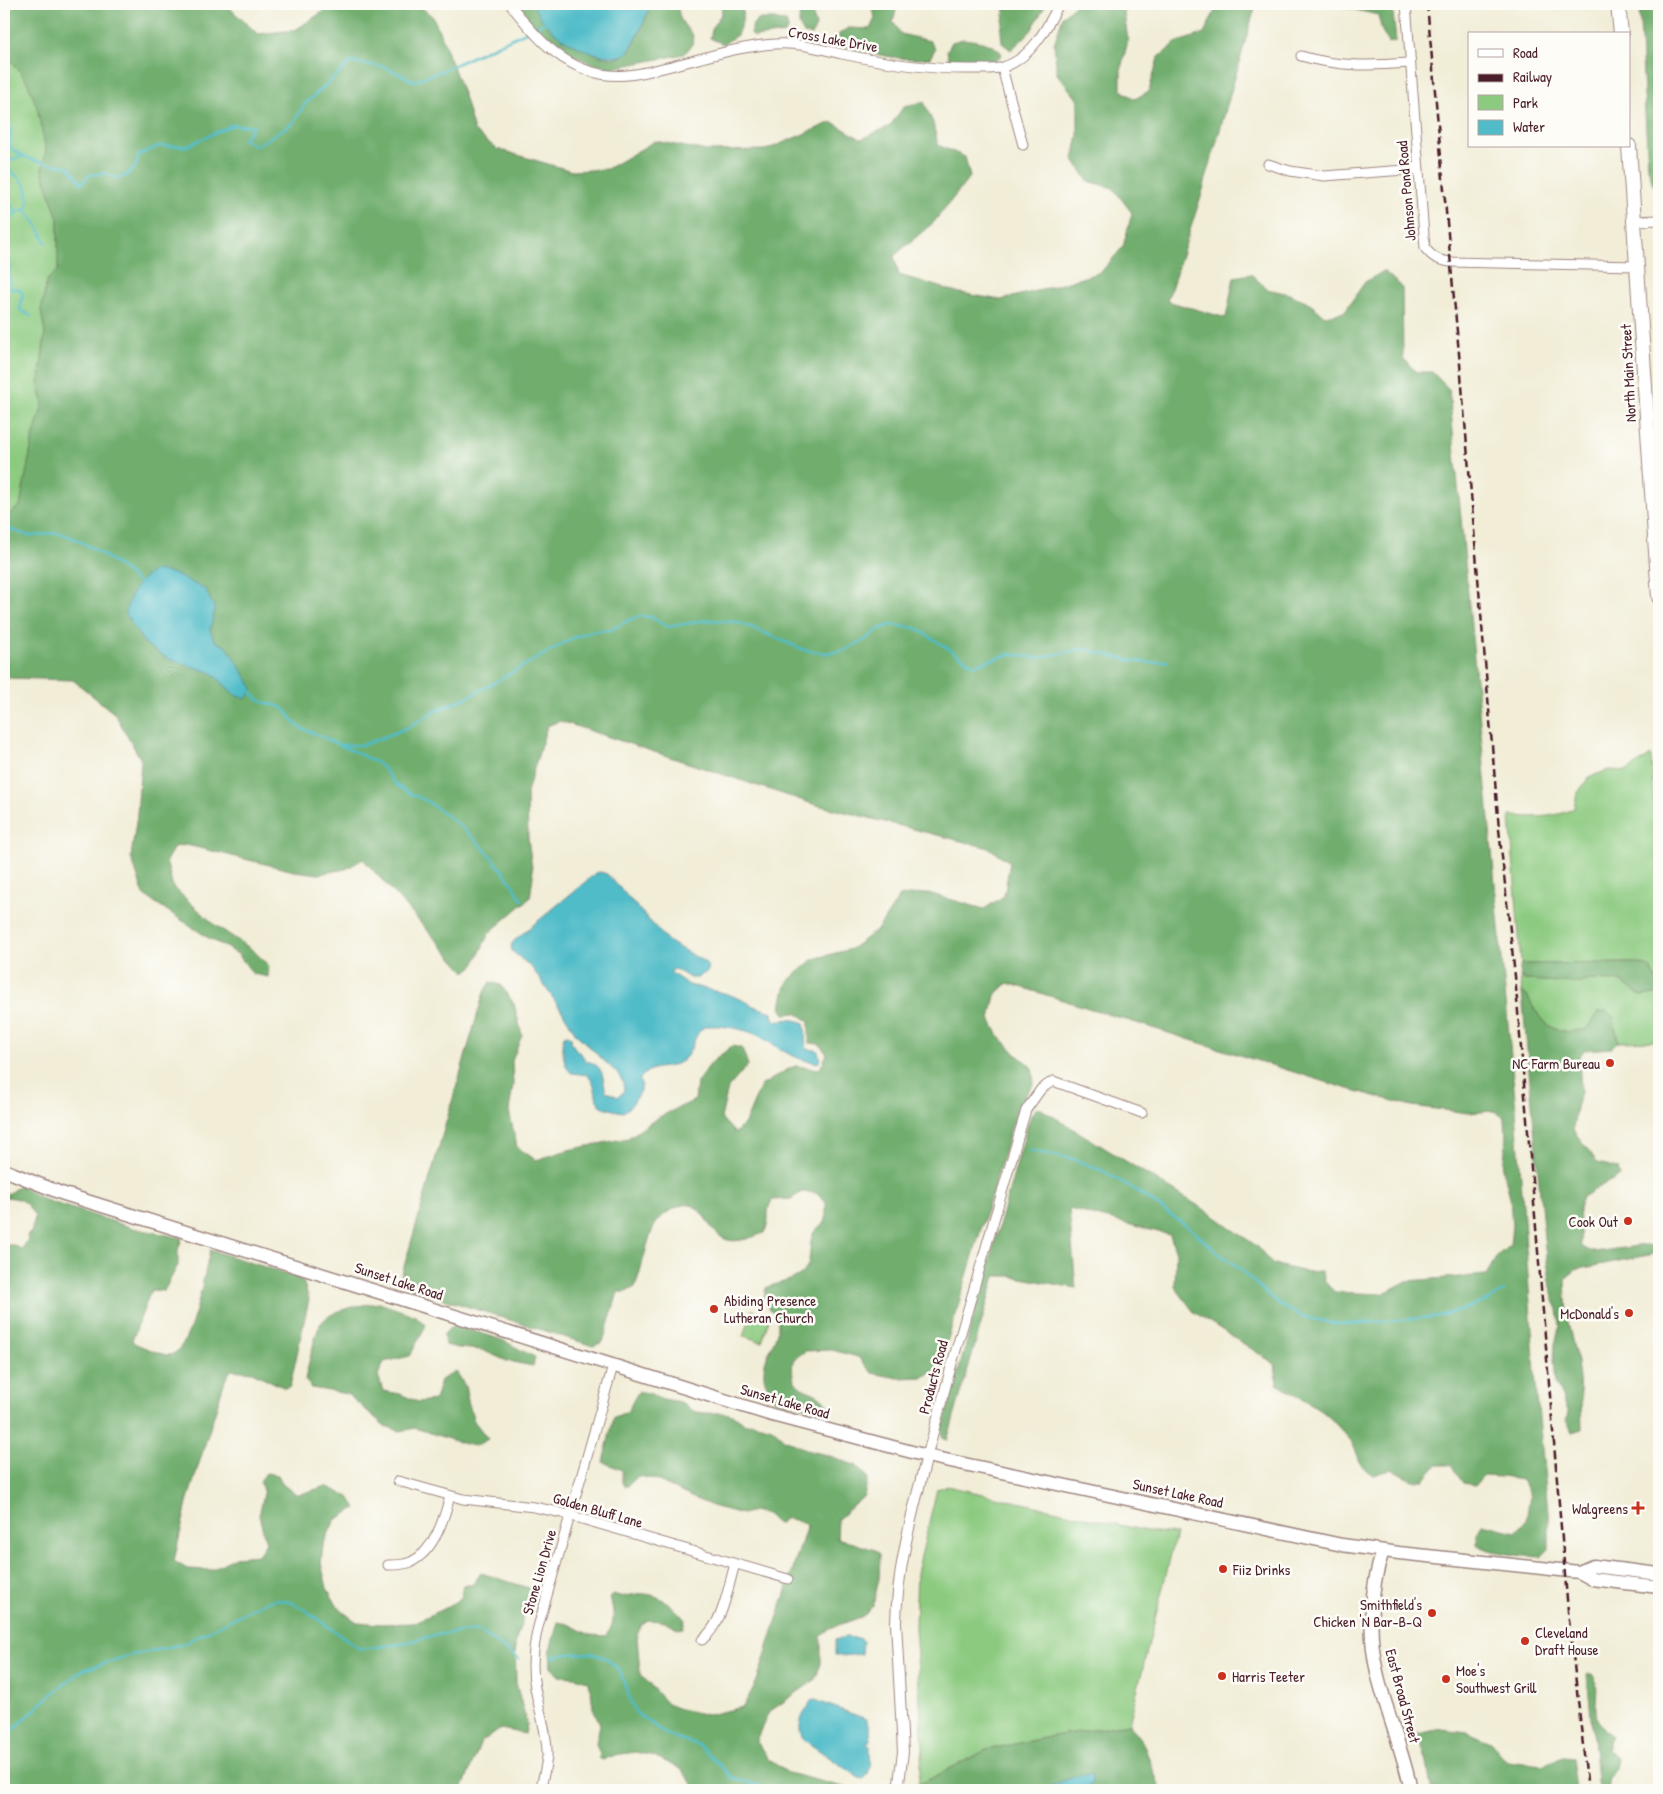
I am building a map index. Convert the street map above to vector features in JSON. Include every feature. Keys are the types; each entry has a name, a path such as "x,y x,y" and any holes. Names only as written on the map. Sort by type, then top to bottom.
{"highway":[{"path":"1618,4 1621,32"},
{"name":"North Main Street","path":"1629,148 1659,598"}],"main road":[{"name":"Sunset Lake Road","path":"4,1170 60,1193 613,1366 772,1415 927,1456 1284,1533 1383,1551 1579,1572 1592,1579 1659,1587"},
{"name":"East Broad Street","path":"1383,1551 1378,1564 1374,1597 1372,1637 1374,1656 1411,1790"},
{"name":"Sunset Lake Road","path":"1579,1572 1593,1566 1659,1574"}],"street":[{"name":"Cross Lake Drive","path":"510,4 532,32 556,54 581,68 610,75 641,73 720,53 775,44 807,46 900,64 955,69 1002,68 1015,62 1030,50 1047,26 1059,4"},
{"name":"Johnson Pond Road","path":"1406,4 1424,248 1438,260 1638,266"},
{"path":"1301,56 1321,62 1350,66 1409,63"},
{"path":"1002,68 1023,145"},
{"path":"1268,164 1290,171 1324,176 1418,170"},
{"path":"1635,221 1659,220"},
{"name":"Products Road","path":"898,1790 903,1752 896,1623 903,1558 950,1367 1026,1110 1041,1089 1054,1081 1142,1112"},
{"name":"Stone Lion Drive","path":"540,1790 545,1770 546,1746 534,1687 533,1648 613,1366"},
{"name":"Golden Bluff Lane","path":"398,1480 450,1496 480,1502 534,1507 570,1515 788,1579"},
{"path":"388,1565 412,1561 423,1552 434,1539 442,1524 450,1496"},
{"path":"702,1640 715,1627 719,1618 735,1564"}],"green space":[{"path":"4,4 225,4 258,34 295,30 327,9 341,4 417,4 433,17 465,99 474,131 497,149 572,171 607,169 655,141 707,151 766,150 832,122 861,139 890,126 904,106 924,102 933,123 938,145 965,157 970,177 934,222 894,256 899,275 960,293 1001,300 1101,272 1123,247 1132,213 1113,188 1088,181 1073,159 1078,136 1078,100 1057,74 1054,44 1063,16 1076,4 1117,4 1123,6 1128,40 1121,69 1121,90 1135,99 1149,91 1158,58 1177,42 1204,34 1218,4 1256,4 1202,193 1167,301 1226,318 1234,277 1251,274 1267,289 1289,294 1306,301 1325,316 1344,312 1365,282 1384,271 1402,287 1403,358 1416,372 1432,372 1449,389 1516,1110 1536,1386 1549,1522 1549,1549 1541,1557 1500,1552 1477,1545 1477,1534 1482,1524 1516,1532 1526,1521 1530,1496 1522,1480 1484,1476 1475,1485 1463,1483 1451,1465 1437,1465 1424,1480 1412,1480 1392,1469 1373,1475 1362,1466 1352,1444 1326,1414 1277,1384 1275,1364 1194,1312 1175,1287 1176,1253 1170,1235 1069,1209 1076,1288 1010,1276 995,1276 947,1441 943,1438 942,1430 1027,1127 1032,1113 1038,1107 1210,1213 1258,1247 1272,1264 1306,1272 1321,1271 1325,1282 1335,1292 1382,1294 1407,1281 1486,1275 1497,1256 1510,1245 1512,1226 1510,1197 1503,1169 1506,1141 1505,1118 1494,1111 1468,1113 1412,1106 1345,1088 1008,983 995,995 990,1019 999,1036 1017,1055 1032,1067 1034,1083 1018,1106 939,1369 923,1377 898,1378 872,1373 858,1357 832,1350 805,1351 793,1360 795,1380 799,1386 823,1399 828,1406 821,1411 775,1400 764,1378 765,1362 778,1326 776,1315 767,1306 765,1301 766,1288 794,1278 806,1269 814,1232 826,1221 826,1202 816,1193 802,1192 791,1199 772,1200 768,1223 764,1233 738,1241 723,1238 711,1227 697,1208 691,1205 683,1205 666,1213 652,1231 635,1287 626,1292 618,1292 603,1342 593,1346 405,1287 401,1277 484,992 490,982 501,985 514,1004 522,1035 512,1061 513,1085 509,1111 517,1147 536,1160 568,1150 628,1138 659,1117 695,1100 697,1082 712,1062 732,1046 742,1048 748,1065 728,1088 721,1118 735,1133 745,1123 761,1086 795,1066 820,1069 827,1054 819,1044 809,1043 809,1021 796,1013 785,1014 781,1008 788,981 813,959 851,949 878,929 900,896 928,893 984,909 1004,896 1010,862 989,848 813,804 560,721 547,726 527,792 528,838 533,876 530,898 489,933 474,965 465,972 363,859 346,869 319,874 294,871 187,845 174,847 166,861 173,887 215,925 254,951 269,966 268,977 253,974 238,954 207,937 144,895 131,857 137,815 141,760 115,714 73,680 9,678 4,681 4,518 20,506 33,438 43,404 39,385 45,333 41,310 47,280 58,270 58,219 42,170 46,150 37,107 27,81 4,51"},
{"path":"520,4 533,4 564,33 591,52 605,57 617,58 627,53 634,44 651,4 679,4 681,21 693,35 692,45 684,54 613,68 596,65 569,54 548,41 527,18"},
{"path":"721,4 743,4 742,22 737,35 723,44 710,38 713,26 722,13"},
{"path":"800,4 817,4 812,13 816,26 812,35 804,34 799,25"},
{"path":"863,4 900,4 897,6 893,22 901,34 930,41 935,49 930,58 907,59 871,53 837,44 839,34 848,28 870,29 875,18 873,9"},
{"path":"1006,4 1046,4 1031,31 1011,50 1002,43 1001,31"},
{"path":"1330,4 1392,4 1396,41 1389,43 1382,31 1378,15"},
{"path":"1639,4 1659,4 1659,190 1653,185 1648,167"},
{"path":"760,19 774,19 786,22 788,28 785,33 754,37 751,33 753,24"},
{"path":"963,39 979,41 990,45 1002,54 996,61 963,63 949,60 947,51 952,42"},
{"path":"4,51 27,81 37,107 46,150 42,170 58,219 58,270 41,310 45,333 39,385 43,404 33,438 20,506 4,518"},
{"path":"1651,755 1659,908 1659,1041 1618,1042 1613,1016 1592,1021 1587,1029 1569,1032 1561,1031 1548,1025 1536,1011 1527,995 1522,993 1520,975 1524,980 1576,983 1587,980 1620,981 1642,996 1658,980 1649,967 1636,963 1521,964 1510,816 1543,816 1567,812 1574,808 1577,794 1589,777 1609,770 1627,771"},
{"path":"1636,963 1649,967 1657,979 1656,994 1642,996 1620,981 1587,980 1576,983 1524,980 1520,970 1521,964"},
{"path":"1522,993 1527,995 1535,1011 1543,1021 1561,1031 1587,1029 1598,1012 1607,1011 1613,1016 1618,1042 1612,1048 1584,1050 1579,1058 1581,1092 1576,1107 1573,1130 1598,1163 1618,1168 1620,1176 1583,1197 1579,1208 1581,1246 1594,1252 1645,1245 1657,1246 1659,1253 1574,1270 1565,1280 1567,1318 1577,1362 1581,1398 1582,1429 1572,1432 1567,1420 1569,1413 1556,1384 1555,1344 1560,1326 1558,1309 1553,1299 1545,1249"},
{"path":"19,1185 45,1200 133,1228 182,1238 178,1250 178,1265 164,1291 151,1290 132,1341 157,1352 169,1355 177,1351 184,1341 196,1309 210,1250 294,1276 303,1281 309,1299 290,1386 285,1388 252,1372 231,1370 225,1380 188,1499 174,1561 187,1569 211,1570 235,1557 258,1555 266,1543 259,1515 264,1494 260,1481 266,1473 278,1475 283,1485 298,1495 326,1486 349,1497 356,1508 335,1520 323,1545 321,1563 327,1588 339,1609 357,1622 381,1624 413,1623 444,1609 461,1598 464,1585 472,1585 481,1573 532,1589 515,1643 516,1683 527,1724 525,1734 501,1729 481,1742 462,1790 4,1790 4,1245 14,1245 22,1250 28,1239 27,1235 31,1233 35,1217 23,1201 4,1197 4,1194 10,1193"},
{"path":"379,1303 414,1315 426,1325 410,1356 384,1362 378,1375 383,1391 400,1394 418,1402 435,1400 441,1380 456,1371 465,1386 474,1421 488,1439 475,1446 415,1428 400,1431 385,1426 347,1394 312,1388 305,1380 314,1341 321,1323 326,1318 340,1311 356,1306"},
{"path":"752,1310 770,1316 762,1342 744,1336"},
{"path":"452,1326 506,1342 535,1357 533,1366 507,1361 482,1350 446,1345 443,1335"},
{"path":"638,1392 648,1393 684,1404 693,1411 700,1413 733,1415 745,1424 752,1423 772,1428 784,1439 810,1451 857,1466 868,1477 864,1496 838,1519 837,1538 875,1550 880,1554 879,1579 873,1605 864,1616 833,1627 821,1635 821,1664 815,1680 769,1712 756,1740 768,1759 788,1773 847,1788 848,1790 697,1790 681,1769 654,1756 635,1752 615,1755 603,1760 599,1758 600,1754 596,1744 600,1724 593,1708 591,1691 587,1681 575,1677 559,1676 551,1667 550,1650 558,1622 568,1624 590,1635 605,1636 609,1632 612,1623 613,1613 610,1597 614,1594 623,1596 645,1594 658,1597 675,1609 685,1620 683,1628 678,1629 671,1624 661,1621 648,1620 642,1624 637,1635 640,1674 667,1704 680,1709 708,1715 743,1707 757,1681 807,1525 803,1522 786,1518 780,1523 776,1523 768,1515 754,1511 743,1514 715,1507 655,1479 638,1476 628,1486 624,1486 622,1470 603,1462 614,1417 627,1412"},
{"path":"947,1486 1147,1531 1176,1534 1129,1724 1054,1736 986,1750 918,1785 923,1749 915,1627 917,1573 937,1489"},
{"path":"1587,1674 1592,1674 1595,1679 1597,1690 1596,1715 1598,1721 1611,1736 1608,1742 1608,1750 1618,1758 1616,1769 1609,1778 1607,1790 1598,1790"},
{"path":"1129,1724 1143,1743 1161,1790 916,1790 918,1785 986,1750 1054,1736"},
{"path":"1441,1729 1467,1732 1490,1742 1507,1761 1542,1765 1563,1757 1572,1758 1576,1790 1431,1790 1427,1762 1418,1734"}],"water":[{"path":"533,4 651,4 630,49 621,56 613,57 593,53 565,40 547,26"},
{"path":"156,570 174,574 205,589 215,609 210,630 215,641 227,647 253,688 246,699 235,695 212,673 168,659 144,643 125,613 135,588 144,578"},
{"path":"596,873 607,874 669,942 705,962 708,967 708,971 697,978 690,978 675,969 671,973 689,985 728,994 753,1006 772,1012 773,1019 776,1021 790,1019 803,1022 807,1049 817,1050 821,1059 818,1063 791,1055 748,1031 722,1026 707,1026 700,1031 689,1053 683,1060 677,1064 654,1069 644,1074 639,1080 642,1086 638,1094 626,1110 623,1112 611,1109 599,1103 593,1083 588,1075 569,1071 563,1050 564,1036 568,1035 571,1037 572,1044 586,1061 600,1069 606,1091 618,1097 624,1091 623,1082 617,1073 576,1034 532,968 512,951 511,945"},
{"path":"844,1637 858,1638 863,1641 862,1654 835,1655 835,1640"},
{"path":"815,1700 866,1719 871,1740 866,1743 870,1746 870,1764 869,1772 864,1779 859,1778 804,1740 800,1730 801,1720 811,1701"},
{"path":"1092,1774 1092,1784 1084,1790 1041,1790 1073,1777"}],"waterway":[{"path":"533,28 546,22"},
{"path":"4,141 10,148 25,157 69,167 82,184 89,175 106,173 116,178 126,176 136,166 139,155 159,146 187,146 232,125 254,126 243,139 256,146 293,123 304,105 351,62 385,67 414,81 439,72 528,31"},
{"path":"4,109 7,113 7,121 11,130 10,148"},
{"path":"4,157 8,161 23,156"},
{"path":"6,159 4,166 21,180 27,188 27,209 16,212"},
{"path":"4,198 16,212 14,217 4,218"},
{"path":"24,210 36,223 46,243"},
{"path":"4,252 9,261 9,276 4,272"},
{"path":"9,276 11,289 19,289 23,294 20,310 31,316"},
{"path":"4,526 30,536 51,533 67,536 90,547 112,561 140,584"},
{"path":"342,745 363,745 407,728 433,712 472,695 573,638 593,631 611,630 640,616 651,617 667,627 707,620 736,622 804,650 825,653 843,651 865,640 881,628 891,625 916,628 974,665 1010,654 1038,658 1083,649 1134,661 1151,663 1168,661"},
{"path":"250,690 261,701 283,708 301,728 377,763 402,789 424,800 455,822 481,845 503,871 522,900"},
{"path":"1028,1150 1073,1159 1101,1170 1134,1189 1191,1229 1218,1253 1240,1269 1270,1297 1285,1308 1301,1316 1332,1323 1351,1324 1434,1317 1459,1311 1489,1300 1504,1291"},
{"path":"4,1738 52,1694 83,1670 128,1656 183,1644 261,1604 276,1599 290,1602 305,1610 360,1649 401,1644 435,1635 478,1630 519,1659"},
{"path":"553,1657 591,1653 605,1658 619,1669 635,1712 667,1735 699,1745 733,1778 773,1790"}],"railway":[{"path":"1427,4 1462,386 1499,829 1515,976 1568,1611 1588,1790"}],"place":[{"name":"NC Farm Bureau","path":"1610,1063"},
{"name":"Cook Out","path":"1628,1221"},
{"name":"Abiding Presence Lutheran Church","path":"714,1309"},
{"name":"McDonald's","path":"1629,1313"},
{"name":"Walgreens","path":"1638,1508"},
{"name":"Fiiz Drinks","path":"1223,1569"},
{"name":"Smithfield's Chicken 'N Bar-B-Q","path":"1432,1613"},
{"name":"Cleveland Draft House","path":"1525,1641"},
{"name":"Harris Teeter","path":"1222,1676"},
{"name":"Moe's Southwest Grill","path":"1446,1679"}]}
